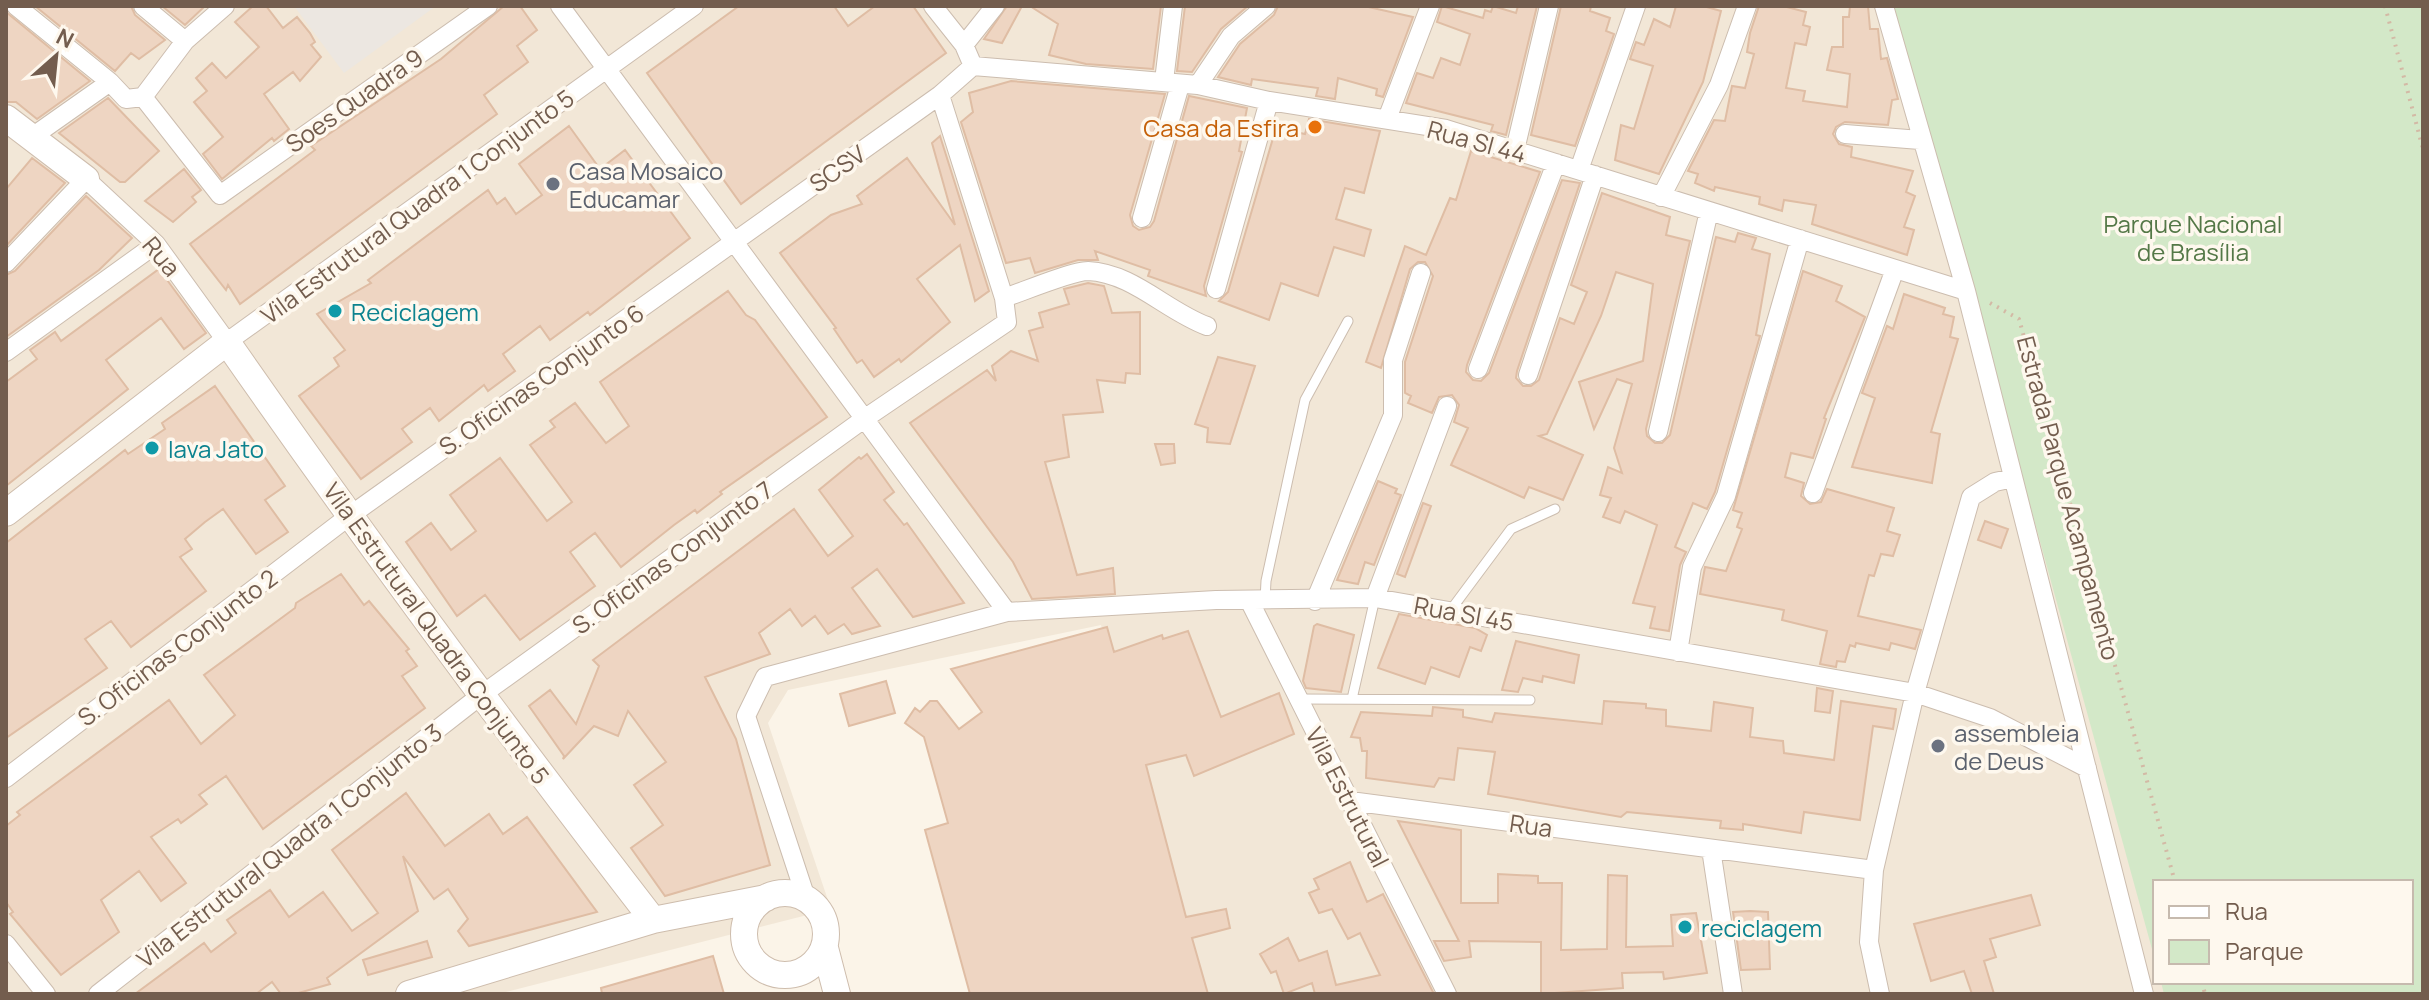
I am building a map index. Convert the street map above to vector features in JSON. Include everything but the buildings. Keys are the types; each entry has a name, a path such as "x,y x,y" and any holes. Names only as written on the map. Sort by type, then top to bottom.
{"street":[{"path":"16,6 110,82 126,99 143,97 185,41 225,6"},
{"path":"143,6 185,41"},
{"name":"Soes Quadra 9","path":"143,97 220,195 488,6"},
{"path":"560,6 1007,612"},
{"name":"Vila Estrutural Quadra 1 Conjunto 5","path":"227,342 694,6"},
{"path":"933,6 964,45 973,66"},
{"path":"964,45 995,6"},
{"path":"1142,218 1181,84 1173,6"},
{"path":"1181,84 1266,6"},
{"path":"1387,119 1430,6"},
{"path":"1515,150 1549,6"},
{"path":"1528,375 1636,6"},
{"path":"1661,197 1719,85 1747,6"},
{"path":"1884,6 1920,140 1966,291 2144,994"},
{"name":"Rua Sl 44","path":"973,66 1181,84 1446,129 1966,291"},
{"name":"SCSV","path":"734,242 940,95 973,66"},
{"path":"32,137 110,82"},
{"path":"940,95 1004,298 1086,271 1132,283 1188,319 1207,326"},
{"path":"1216,289 1269,101"},
{"path":"6,118 86,179 6,263"},
{"path":"1845,134 1920,140"},
{"path":"1478,369 1556,163"},
{"name":"Rua","path":"86,179 156,244 227,342"},
{"path":"1658,432 1709,211"},
{"path":"1678,652 1692,567 1726,496 1800,239"},
{"name":"S. Oficinas Conjunto 6","path":"348,517 734,242"},
{"path":"6,352 156,244"},
{"path":"1813,493 1895,269"},
{"path":"1315,601 1393,415 1393,360 1421,273"},
{"name":"S. Oficinas Conjunto 7","path":"480,696 864,419 1007,322 1004,298"},
{"path":"6,513 227,342"},
{"name":"Vila Estrutural Quadra Conjunto 5","path":"227,342 348,517 480,696 653,920"},
{"path":"1375,598 1447,406"},
{"path":"1880,994 1869,942 1874,870 1915,693 1971,497 1995,482 2013,478"},
{"name":"S. Oficinas Conjunto 2","path":"6,778 348,517"},
{"name":"Rua Sl 45","path":"806,898 746,716 765,677 1007,612 1257,600 1375,598 1915,693 1990,718 2087,768"},
{"name":"Vila Estrutural","path":"1257,600 1298,699 1447,994"},
{"name":"Vila Estrutural Quadra 1 Conjunto 3","path":"98,994 480,696"},
{"name":"Rua","path":"1350,801 1874,870"},
{"path":"1711,849 1733,994"},
{"path":"409,994 653,920 786,893 806,898 824,920 825,948 837,994"},
{"path":"760,971 746,920 766,898"},
{"path":"688,913 720,924 760,971 781,976 799,974 815,964 825,948"},
{"path":"6,944 46,994"}],"lane":[{"path":"1257,600 1266,581 1305,400 1348,321"},
{"path":"1450,611 1511,529 1555,509"},
{"path":"1352,699 1375,598"},
{"path":"1298,699 1530,700"}],"path":[{"path":"2385,6 2423,149"},
{"name":"Estrada Parque Acampamento","path":"1966,291 2019,319 2174,880"}],"shaded area":[{"path":"6,6 1902,6 2153,941 2153,984 2164,984 2167,994 1205,994 1101,625 788,690 768,723 831,909 498,994 6,994"},
{"path":"294,6 436,6 344,73"}],"green space":[{"name":"Parque Nacional de Brasília","path":"1893,6 2423,6 2423,994 2164,994 2162,984 2413,984 2413,880 2153,880 2153,953"}],"place":[{"name":"Casa da Esfira","path":"1315,127"},
{"name":"Casa Mosaico Educamar","path":"553,184"},
{"name":"Reciclagem","path":"335,311"},
{"name":"lava Jato","path":"152,448"},
{"name":"assembleia de Deus","path":"1938,746"},
{"name":"reciclagem","path":"1685,927"}]}
